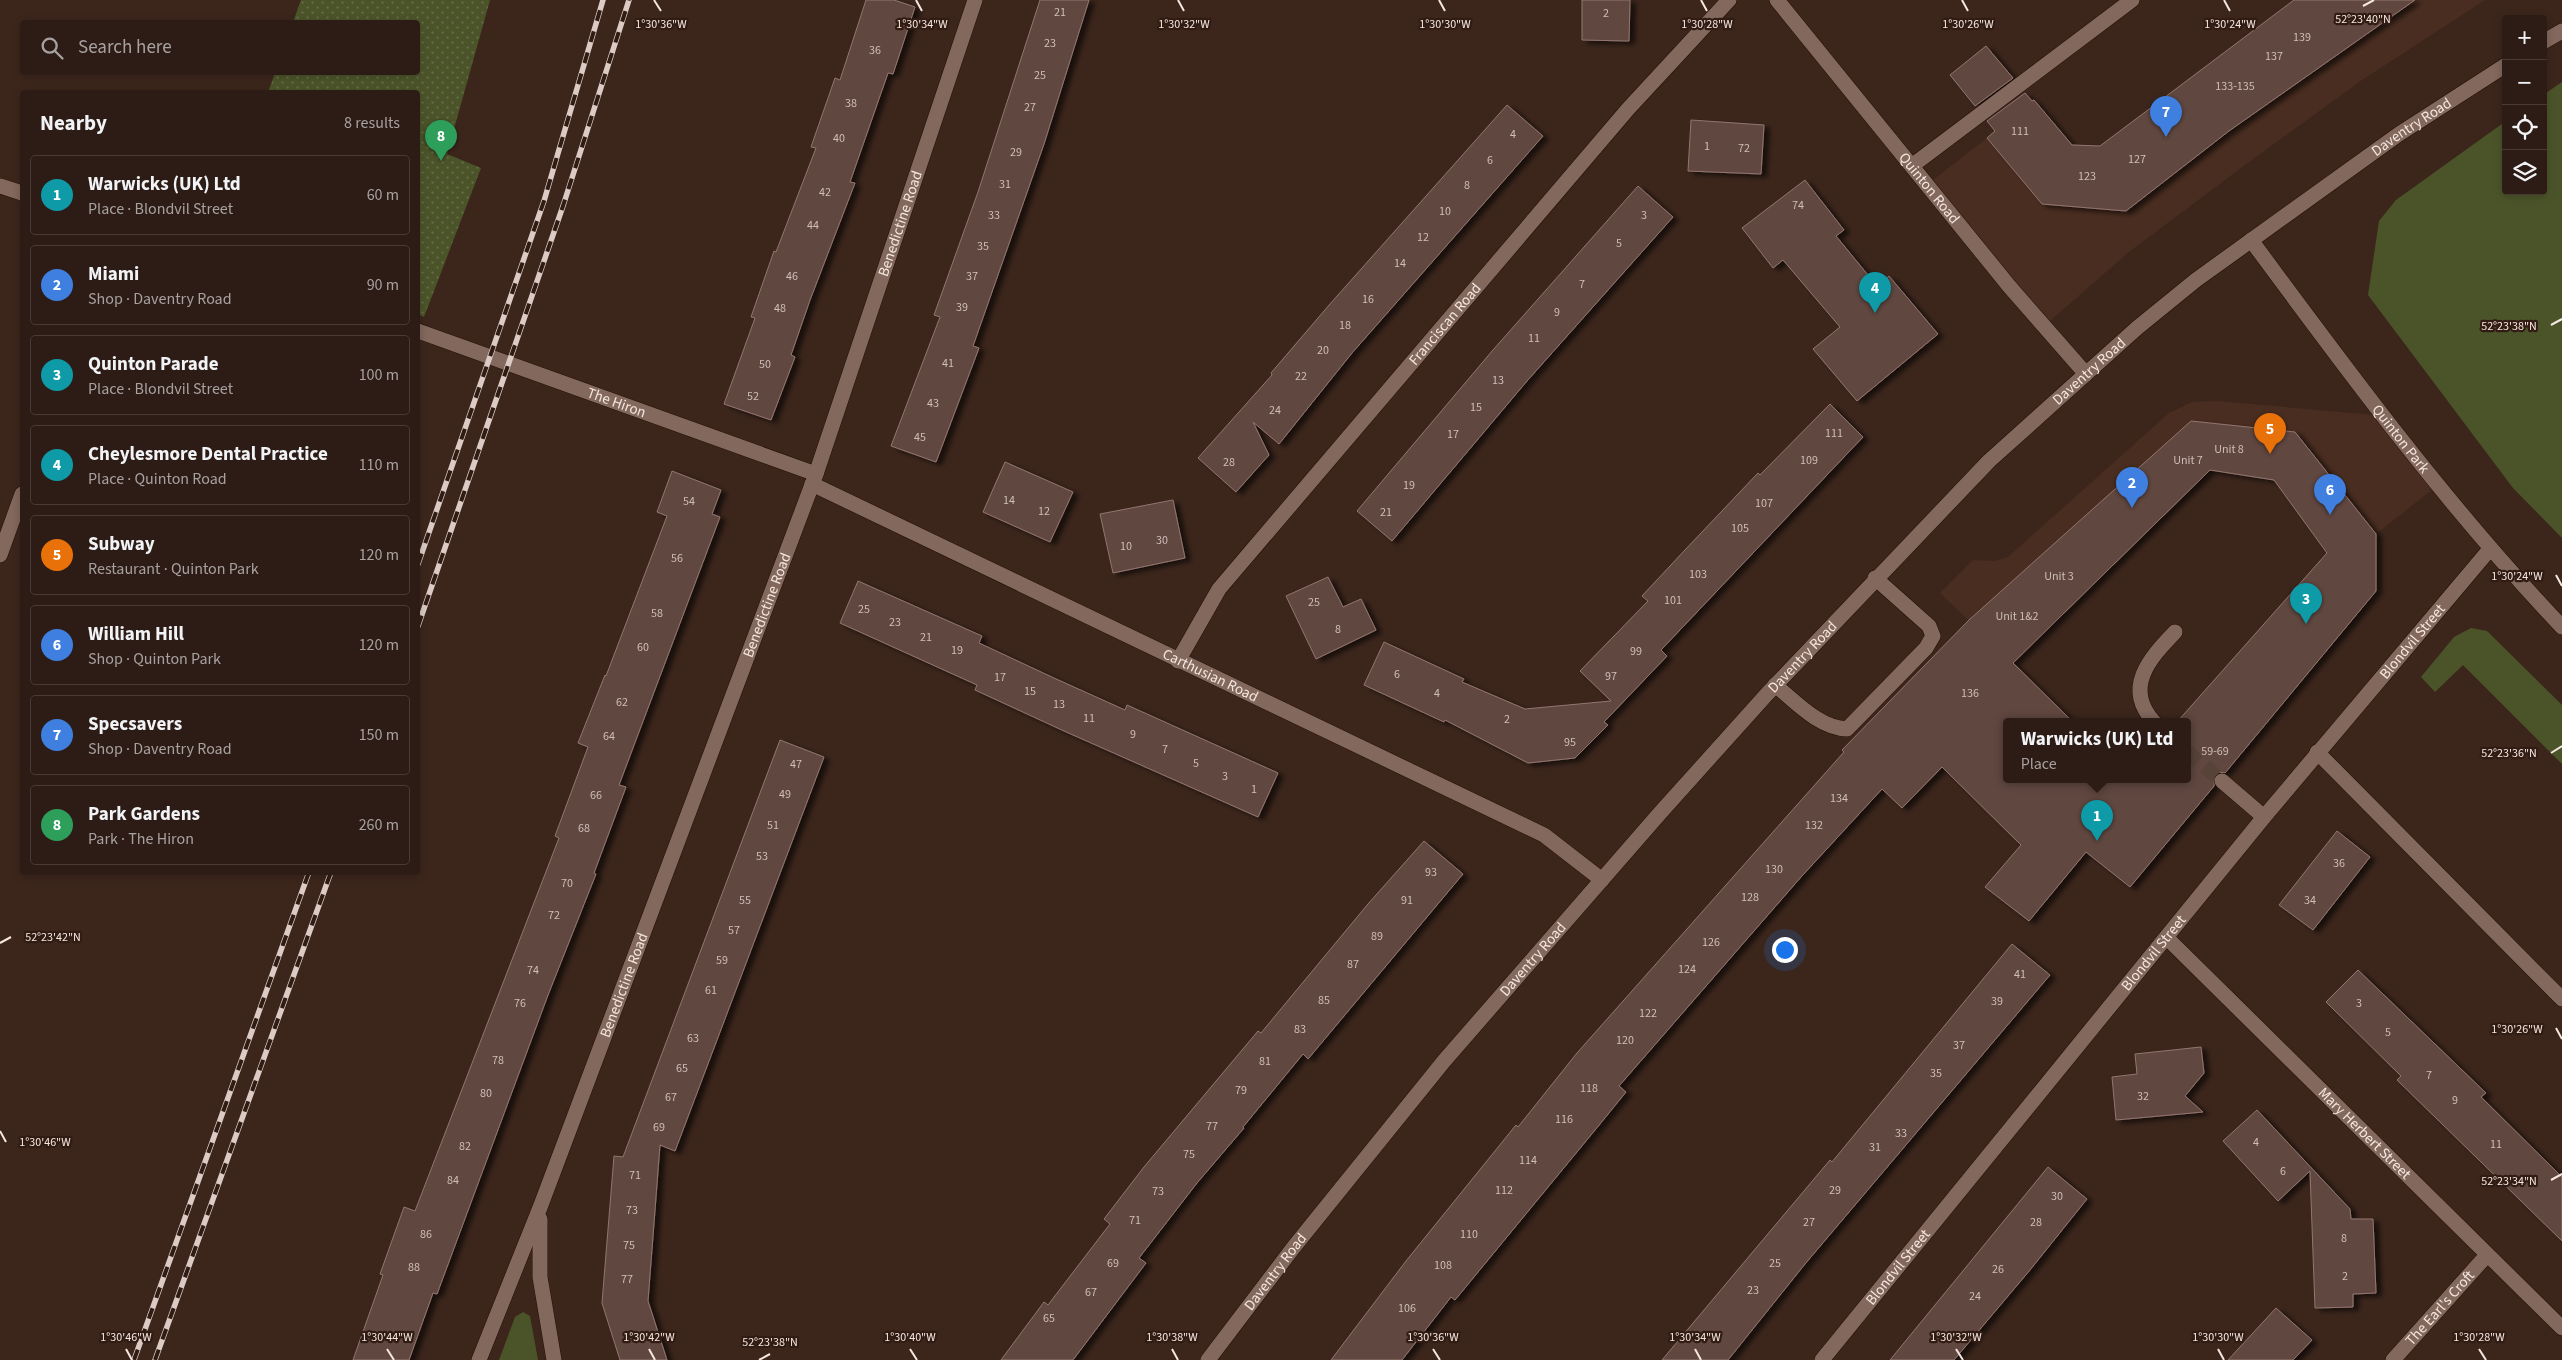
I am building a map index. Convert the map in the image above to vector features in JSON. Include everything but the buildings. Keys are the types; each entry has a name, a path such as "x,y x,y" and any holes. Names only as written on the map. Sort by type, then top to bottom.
{"street":[{"name":"Benedictine Road","path":"479,1360 541,1205 814,479 975,0"},
{"name":"Franciscan Road","path":"1178,661 1219,589 1671,61 1729,0"},
{"name":"Quinton Road","path":"1777,0 1913,165 2009,286 2086,374"},
{"path":"1913,165 2132,0"},
{"path":"2547,40 2562,31"},
{"name":"Daventry Road","path":"1208,1360 1293,1248 1444,1061 1775,686 1875,578 1989,461 2174,298 2392,139 2502,68"},
{"path":"0,186 20,192"},
{"name":"Quinton Park","path":"2251,240 2378,409 2490,549 2562,626"},
{"name":"The Hiron","path":"420,332 814,479"},
{"name":"Carthusian Road","path":"814,479 1178,661 1544,835 1602,880"},
{"path":"0,554 20,499"},
{"name":"Blondvil Street","path":"1822,1360 2264,817 2490,549"},
{"path":"1775,686 1820,721 1834,728 1847,729 1926,648 1933,636 1929,626 1875,578"},
{"path":"2152,718 2139,696 2141,678 2153,655 2175,632"},
{"path":"2318,752 2562,999"},
{"path":"2222,781 2264,817"},
{"name":"Mary Herbert Street","path":"2167,938 2562,1328"},
{"name":"Benedictine Road","path":"541,1205 540,1277 554,1360"},
{"name":"The Earl's Croft","path":"2393,1360 2487,1255"}],"shaded area":[{"path":"2417,0 2485,0 2362,80 2249,162 2129,252 2044,326 1928,184 1987,138 2042,204 2126,210 2307,75"},
{"path":"2218,401 2384,416 2438,485 2376,534 2295,432 2192,421 1969,621 1940,593 1973,560 1995,561 2008,557 2169,413 2192,402"}],"green space":[{"path":"301,0 490,0 447,154 481,168 424,317 420,315 420,90 269,90 274,75 420,75 420,20 294,20"},
{"path":"2562,82 2562,538 2513,488 2368,295 2379,221 2396,200 2502,124 2502,195 2547,195 2547,92"},
{"path":"2471,628 2487,631 2562,705 2562,764 2463,665 2435,692 2421,677 2454,637"},
{"path":"523,1312 530,1316 538,1360 499,1360 515,1317"}],"tunnel":[{"path":"2191,755 2222,781"}],"railway":[{"path":"420,558 544,201 603,0"},
{"path":"420,620 563,206 629,0"},
{"path":"134,1360 308,875"},
{"path":"155,1360 330,875"}],"place":[{"name":"Specsavers","path":"2166,137"},
{"name":"Park Gardens","path":"441,161"},
{"name":"Cheylesmore Dental Practice","path":"1875,313"},
{"name":"Subway","path":"2270,454"},
{"name":"Miami","path":"2132,508"},
{"name":"William Hill","path":"2330,515"},
{"name":"Quinton Parade","path":"2306,624"},
{"name":"Warwicks (UK) Ltd","path":"2097,841"}]}
